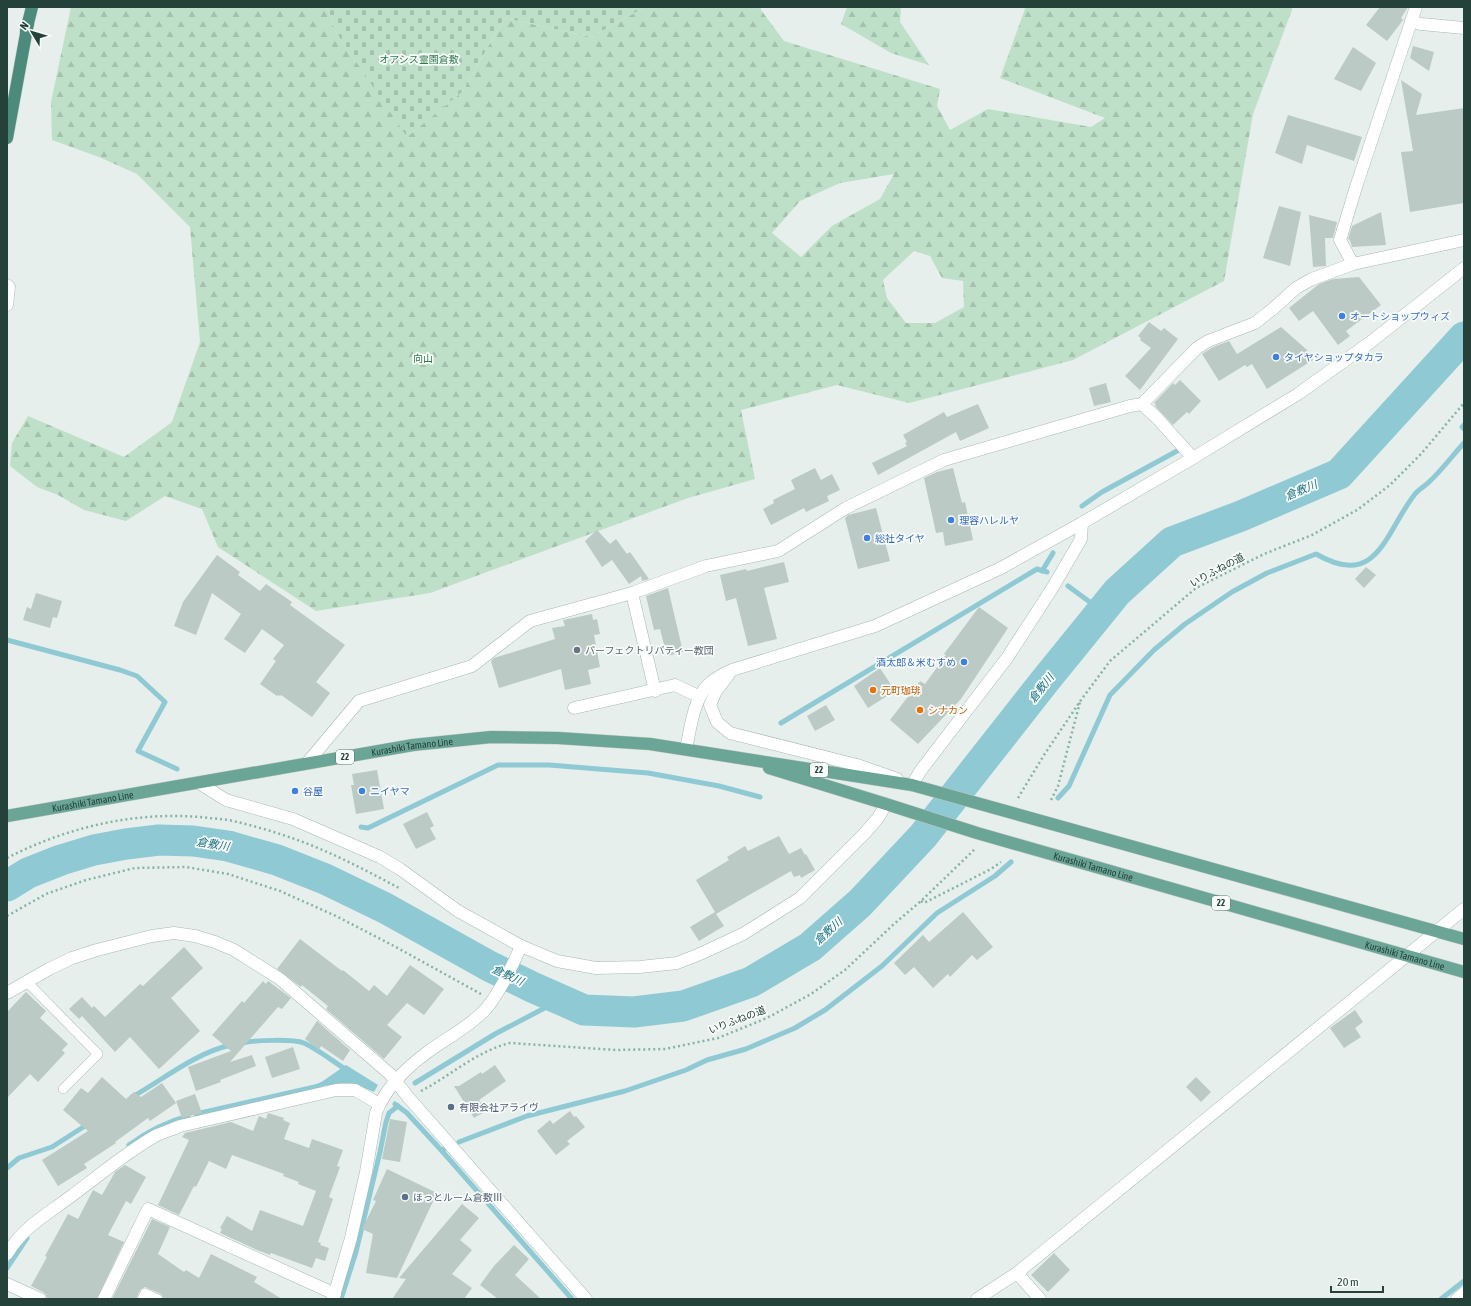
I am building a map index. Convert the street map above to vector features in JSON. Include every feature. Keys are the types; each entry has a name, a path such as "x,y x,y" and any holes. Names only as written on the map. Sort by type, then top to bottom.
{"highway":[{"path":"7,99 32,7"},
{"path":"7,138 28,23"}],"main road":[{"name":"Kurashiki Tamano Line","path":"7,816 413,745 491,737 558,738 650,744 912,784 1464,939"},
{"name":"Kurashiki Tamano Line","path":"725,755 977,833 1464,972"}],"street":[{"path":"1353,264 1340,240 1356,187 1416,7"},
{"path":"1411,21 1421,24 1464,28"},
{"path":"307,763 359,700 472,666 530,621 632,593 706,566 778,551 846,508 944,460 1130,406 1142,404 1197,348 1208,341 1255,323 1296,288 1312,279 1353,264 1464,240"},
{"path":"686,749 695,707 707,686 718,677 732,670 875,626 1002,568 1193,458 1298,394 1372,341 1464,268"},
{"path":"7,286 9,287 7,305"},
{"path":"1142,404 1193,458"},
{"path":"732,670 716,691 710,705 717,722 730,733 857,765 912,784 921,770 1007,658 1053,588 1081,539 1082,523"},
{"path":"632,593 655,691"},
{"path":"574,708 655,691 675,685 700,697"},
{"path":"199,783 226,800 293,819 380,856 467,917 520,949 557,961 596,968 640,967 677,963 743,934 800,898 864,834 878,818 886,804"},
{"path":"977,1299 1017,1273 1464,909"},
{"path":"7,993 49,969 72,958 152,936 174,933 195,936 234,950 280,979 390,1074 408,1098 586,1299"},
{"path":"104,1299 148,1209 334,1296 351,1238 379,1104 395,1082 429,1051 464,1028 484,1012 494,998 520,949"},
{"path":"7,1254 20,1236 31,1225 58,1207 136,1148 159,1134 180,1126 336,1090 354,1090 379,1104"},
{"path":"1017,1273 1040,1299"},
{"path":"7,1284 40,1299"},
{"path":"1457,1299 1464,1293"}],"lane":[{"path":"27,982 98,1054 63,1089"},
{"path":"142,1299 145,1293 158,1299"}],"path":[{"name":"いりふねの道","path":"1018,798 1081,700 1110,661 1196,588 1264,554 1312,535 1357,510 1390,485 1421,454 1464,402"},
{"path":"1051,800 1058,786 1081,700"},
{"path":"7,858 24,849 68,833 97,825 142,817 186,815 232,820 292,838 337,856 405,891"},
{"name":"いりふねの道","path":"408,1098 498,1046 510,1043 616,1050 665,1049 718,1038 767,1018 811,994 845,970 921,901 977,846"},
{"path":"921,901 924,903 991,870 1001,862"},
{"path":"7,916 46,894 86,880 135,868 186,867 228,874 280,891 336,916 476,991 494,998"}],"green space":[{"name":"向山","path":"71,7 327,7 334,29 408,136 463,91 504,18 591,37 645,7 761,7 761,10 784,41 940,89 937,106 950,130 988,109 1091,127 1105,118 1000,78 1025,9 1024,7 1293,7 1253,114 1224,281 1073,360 909,403 837,385 741,410 755,479 688,498 430,593 316,611 218,547 202,509 165,496 126,521 84,510 58,495 37,487 10,466 12,443 28,416 124,457 172,422 200,342 190,227 137,174 99,157 52,140 51,102","holes":["894,174 880,199 832,226 801,257 772,233 800,201 840,183","914,251 930,256 942,278 963,281 964,307 935,323 906,323 887,298 883,280"]},
{"name":"オアシス霊園倉敷","path":"327,7 645,7 591,37 504,18 463,91 407,137 334,29"},
{"path":"847,7 901,7 900,22 929,65 891,53 841,24"}],"water":[{"path":"346,1065 378,1085 374,1092 352,1083 341,1083 313,1088 313,1086"}],"building":[{"path":"1380,7 1408,7 1401,18 1403,20 1387,41 1366,25"},
{"path":"1413,46 1434,52 1429,71 1410,58"},
{"path":"1353,47 1376,63 1361,91 1334,79"},
{"path":"1401,80 1422,94 1416,115 1464,108 1464,203 1410,212 1401,152 1413,151"},
{"path":"1288,115 1362,137 1354,161 1307,145 1302,164 1275,153"},
{"path":"1279,206 1301,212 1290,266 1263,258"},
{"path":"1381,212 1386,245 1352,247 1350,240 1348,239 1352,226"},
{"path":"1309,215 1337,222 1333,238 1325,238 1326,266 1313,267"},
{"name":"オートショップウィズ","path":"1359,277 1381,305 1346,331 1350,336 1338,345 1313,311 1299,321 1289,308 1319,284 1333,279"},
{"path":"1149,322 1161,331 1164,328 1178,339 1140,390 1125,376 1151,348 1140,340 1141,338 1138,336"},
{"name":"タイヤショップタカラ","path":"1281,327 1307,350 1313,360 1267,389 1252,364 1247,367 1245,365 1219,381 1202,354 1213,347 1229,341 1237,354"},
{"path":"1180,380 1201,401 1189,414 1187,412 1173,425 1155,406 1156,405 1154,403 1173,383 1175,385"},
{"path":"1106,383 1111,402 1094,406 1089,388"},
{"path":"978,404 989,428 960,441 956,432 878,475 872,463 907,446 905,443 907,442 903,435 944,412 947,417"},
{"path":"815,468 821,480 832,474 840,490 827,496 829,501 806,512 804,508 771,525 763,509 774,503 773,500 795,489 791,480"},
{"path":"953,468 962,503 965,502 973,540 945,546 943,532 936,533 924,478 937,472"},
{"name":"総社タイヤ","path":"876,508 890,561 858,569 845,518 848,515"},
{"path":"597,530 610,544 616,539 627,554 630,552 649,579 642,581 641,576 629,584 612,560 602,567 585,541"},
{"path":"217,555 240,572 238,575 260,591 266,584 292,602 290,605 345,645 316,682 330,693 312,717 281,695 277,696 260,684 276,661 273,659 284,645 262,629 245,653 224,639 241,614 212,593 196,635 174,626 183,602"},
{"path":"784,562 789,582 764,588 777,639 748,646 736,598 726,601 720,575 746,569 747,571"},
{"path":"1366,567 1376,575 1364,588 1355,579"},
{"path":"668,588 683,652 667,656 660,629 654,630 646,596"},
{"path":"36,593 62,601 57,618 53,617 50,628 23,620 27,607 31,609"},
{"path":"979,607 1008,628 961,699 918,744 890,720 920,681 925,684 946,655 944,654"},
{"path":"592,614 593,620 597,619 600,634 594,635 600,667 588,670 591,684 565,690 561,669 499,688 491,661 494,658 555,639 552,628 565,626 563,620"},
{"name":"元町珈琲","path":"880,668 895,691 868,708 854,686"},
{"path":"826,705 835,720 815,731 807,716"},
{"path":"377,770 384,809 356,814 351,785 354,785 352,774"},
{"path":"427,812 434,826 430,828 436,839 416,849 403,824"},
{"path":"779,836 789,854 801,848 815,870 801,878 800,875 794,877 791,871 716,914 724,926 699,941 690,927 715,912 696,880 729,860 727,857 745,846 748,851"},
{"path":"963,912 993,947 977,960 972,955 950,977 948,974 933,988 914,967 905,975 894,963 923,935 929,942"},
{"path":"300,939 369,991 374,985 387,996 410,965 444,989 424,1015 407,1003 387,1025 402,1037 384,1059 326,1009 328,1006 302,985 301,987 277,969"},
{"path":"184,947 203,968 171,998 200,1031 159,1069 130,1037 115,1052 82,1016 79,1019 69,1009 82,997 92,1008 94,1006 105,1017 140,984 143,986"},
{"path":"263,981 266,984 268,981 291,998 282,1009 278,1007 230,1062 252,1055 256,1066 220,1080 221,1082 196,1091 188,1067 231,1051 212,1035 242,1001 244,1003"},
{"path":"26,992 46,1011 40,1018 68,1044 62,1050 65,1053 38,1082 30,1074 7,1098 7,1012"},
{"path":"1355,1010 1363,1022 1355,1028 1361,1037 1344,1048 1330,1028"},
{"path":"317,1021 350,1050 343,1061 321,1046 319,1050 305,1039"},
{"path":"293,1047 300,1069 272,1078 265,1057"},
{"path":"495,1065 506,1081 479,1100 486,1111 474,1118 454,1086 459,1086 481,1072 482,1074"},
{"path":"102,1077 126,1099 134,1092 141,1097 162,1083 176,1103 150,1121 148,1118 115,1142 116,1143 84,1164 87,1168 58,1186 42,1160 88,1131 63,1110 81,1088 88,1093"},
{"path":"1196,1077 1211,1092 1201,1102 1186,1087"},
{"path":"195,1094 202,1113 182,1118 176,1101"},
{"path":"570,1111 585,1127 567,1141 570,1144 556,1155 537,1131 550,1120 553,1124"},
{"path":"268,1113 284,1118 283,1120 290,1123 284,1139 309,1148 312,1139 343,1150 337,1166 340,1167 329,1197 333,1199 318,1242 321,1243 320,1245 329,1248 325,1261 316,1258 312,1268 271,1253 270,1255 220,1233 222,1229 220,1228 227,1216 252,1231 260,1210 303,1226 316,1191 298,1184 299,1182 283,1176 284,1174 232,1155 226,1169 209,1161 196,1187 194,1186 179,1215 158,1205 189,1140 182,1137 185,1133 231,1122 253,1131 259,1116 266,1119"},
{"path":"390,1119 407,1122 400,1162 382,1159"},
{"path":"125,1165 146,1177 131,1204 126,1201 108,1235 124,1242 97,1299 47,1299 43,1292 31,1286 47,1257 45,1256 68,1214 78,1219 93,1190 102,1195 115,1172"},
{"path":"387,1169 437,1193 397,1278 366,1273 373,1234 362,1229 376,1201 373,1200"},
{"path":"462,1204 479,1218 460,1240 472,1250 452,1274 472,1288 464,1299 392,1299 406,1279 399,1278"},
{"path":"152,1219 170,1227 158,1254 184,1272 186,1270 199,1278 211,1254 257,1277 254,1282 282,1299 164,1299 161,1294 145,1287 140,1290 136,1299 112,1299"},
{"path":"514,1245 529,1259 515,1275 541,1299 498,1299 480,1285 494,1266"},
{"path":"1054,1253 1070,1270 1048,1292 1031,1275"}],"waterway":[{"name":"倉敷川","path":"7,886 28,873 61,860 94,850 159,840 193,841 228,846 277,860 325,879 385,908 489,966 584,1010 634,1012 683,1006 751,982 810,947 860,903 923,836 1117,592 1172,542 1241,516 1339,474 1464,337"},
{"path":"1464,425 1462,427 1464,429"},
{"path":"1058,798 1069,786 1110,695 1154,650 1185,624 1232,592 1267,573 1316,554 1337,563 1353,565 1367,561 1378,552 1415,494 1443,468 1464,443"},
{"path":"1082,506 1102,492 1177,451"},
{"path":"1042,571 1053,553"},
{"path":"781,723 1037,569 1047,572"},
{"path":"1068,586 1102,611"},
{"path":"7,640 120,670 137,676 165,702 138,751 177,769"},
{"path":"361,827 368,828 498,765 549,765 648,773 719,786 760,797"},
{"path":"459,1142 527,1116 625,1091 686,1070 707,1060 746,1049 795,1028 825,1010 882,966 937,913 995,876 1011,862"},
{"path":"415,1083 495,1034 560,1000"},
{"path":"243,1043 274,1040 304,1043 348,1071"},
{"path":"132,1097 192,1060 231,1045"},
{"path":"196,1114 319,1086"},
{"path":"395,1104 407,1113 442,1151 444,1149"},
{"path":"341,1299 356,1252 386,1122 389,1113 398,1106"},
{"path":"129,1145 157,1128 188,1116"},
{"path":"7,1168 19,1158 52,1147 88,1124"},
{"path":"442,1151 572,1299"},
{"path":"7,1268 27,1238"},
{"path":"1441,1299 1464,1281"}],"place":[{"name":"オートショップウィズ","path":"1342,316"},
{"name":"タイヤショップタカラ","path":"1276,357"},
{"name":"理容ハレルヤ","path":"951,520"},
{"name":"総社タイヤ","path":"867,538"},
{"name":"パーフェクトリバティー教団","path":"577,650"},
{"name":"酒太郎＆米むすめ","path":"964,662"},
{"name":"元町珈琲","path":"873,690"},
{"name":"シナカン","path":"920,710"},
{"name":"谷屋","path":"295,791"},
{"name":"ニイヤマ","path":"362,791"},
{"name":"有限会社アライヴ","path":"451,1107"},
{"name":"ほっとルーム倉敷Ⅲ","path":"405,1197"}]}
